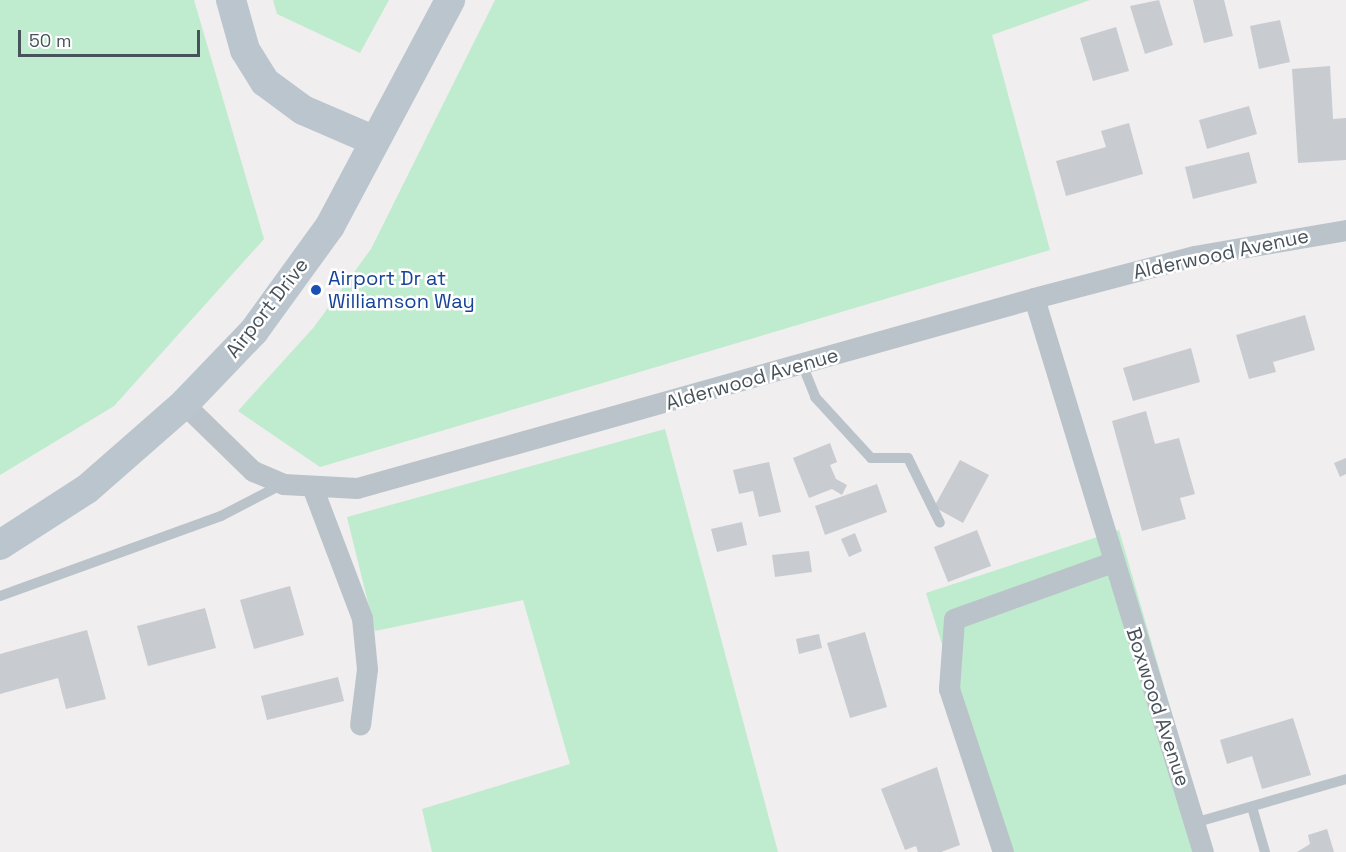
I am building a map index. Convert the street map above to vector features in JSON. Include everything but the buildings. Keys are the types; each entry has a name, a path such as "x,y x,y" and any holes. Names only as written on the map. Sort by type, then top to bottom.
{"main road":[{"path":"231,0 246,50 266,82 303,110 375,141"},
{"name":"Airport Drive","path":"0,545 87,489 184,404 254,331 330,225 450,0"}],"street":[{"name":"Alderwood Avenue","path":"184,404 254,471 283,484 313,489 395,480 1034,298 1194,256 1346,230"},
{"name":"Boxwood Avenue","path":"1034,298 1112,562 1203,852"},
{"path":"313,489 362,618 367,669 360,725"},
{"path":"1003,852 949,689 954,619 1112,562"}],"lane":[{"path":"802,364 815,397 871,458 908,458 940,523"},
{"path":"0,596 221,516 283,484"},
{"path":"1194,823 1346,779"},
{"path":"1252,807 1265,852"}],"green space":[{"path":"0,0 194,0 264,239 114,406 0,475"},
{"path":"273,0 389,0 360,53 277,14"},
{"path":"495,0 1090,0 992,35 1050,250 320,467 238,411 314,327 371,249"},
{"path":"665,429 778,852 432,852 422,809 570,764 523,600 375,631 347,517"},
{"path":"1119,530 1212,852 1007,852 926,593"}],"place":[{"name":"Airport Dr at Williamson Way","path":"316,290"}]}
